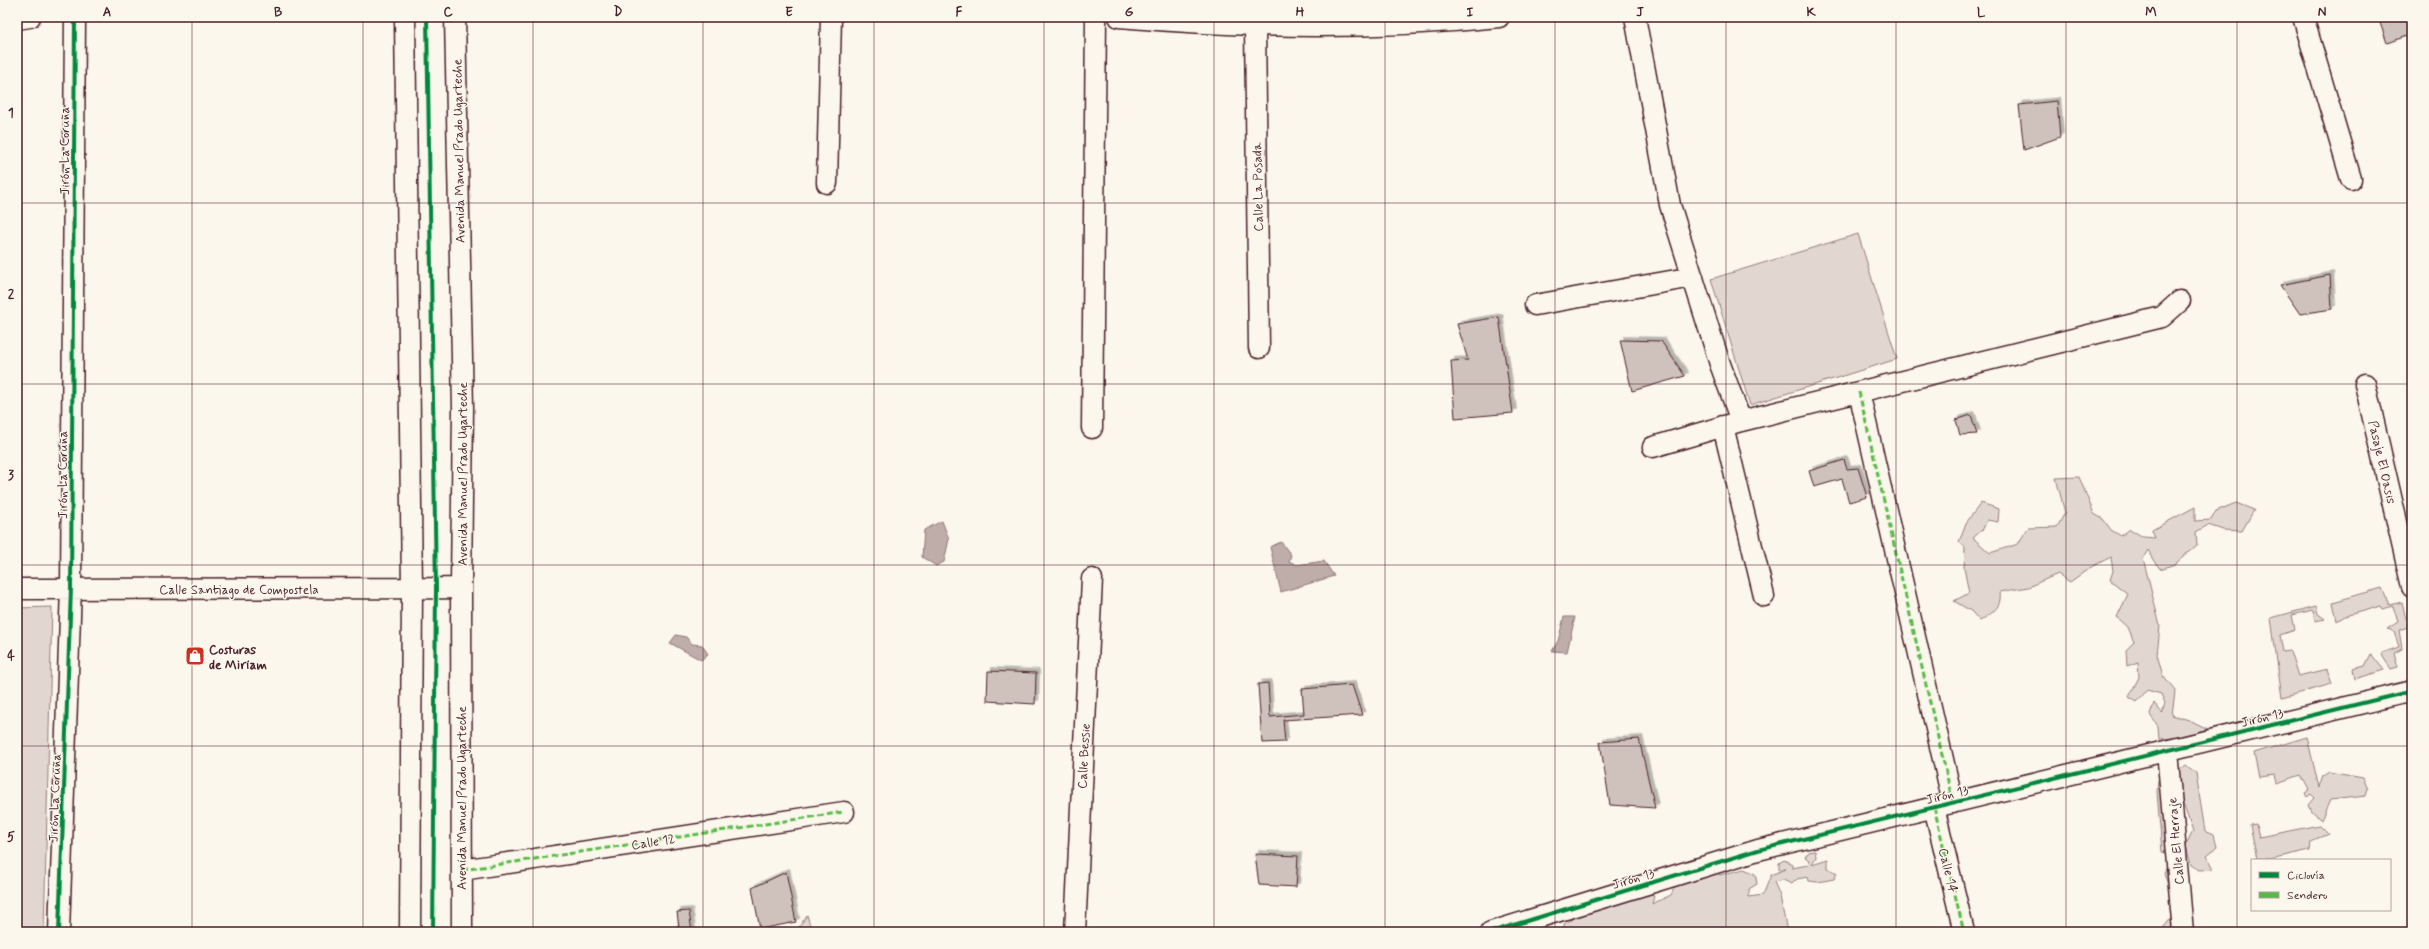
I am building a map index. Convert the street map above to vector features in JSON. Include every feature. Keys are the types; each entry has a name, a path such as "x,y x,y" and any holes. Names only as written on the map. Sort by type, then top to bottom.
{"street":[{"path":"17,19 30,17"},
{"name":"Jirón La Coruña","path":"59,932 71,588 74,17"},
{"path":"405,17 412,589 410,932"},
{"name":"Avenida Manuel Prado Ugarteche","path":"455,17 463,408 461,588 462,932"},
{"path":"827,182 831,17"},
{"path":"1092,428 1096,17"},
{"path":"1119,17 1255,26 1351,27 1431,20 1499,17"},
{"path":"1635,17 1670,205 1720,364 1764,596"},
{"path":"2303,17 2352,179"},
{"name":"Calle La Posada","path":"1255,26 1260,348"},
{"path":"1535,305 1693,277"},
{"path":"1653,447 1732,424 2162,317 2180,301"},
{"name":"Pasaje El Oasis","path":"2365,384 2412,587"},
{"path":"1859,392 1953,803"},
{"name":"Calle Bessie","path":"1075,932 1092,579"},
{"name":"Calle Santiago de Compostela","path":"17,589 461,588"},
{"name":"Jirón 13","path":"1497,931 1758,850 2412,691"},
{"name":"Calle El Herraje","path":"2167,751 2183,932"},
{"name":"Calle 14","path":"1934,807 1964,932"},
{"name":"Calle 12","path":"462,870 844,812"}],"shaded area":[{"path":"1858,234 1897,359 1750,405 1711,279"},
{"path":"2079,477 2094,514 2103,519 2111,530 2121,536 2130,529 2143,537 2155,538 2152,530 2195,507 2195,521 2211,520 2216,511 2236,503 2254,510 2242,531 2223,530 2208,525 2196,532 2197,545 2175,564 2160,569 2148,550 2143,558 2160,626 2157,655 2163,676 2175,691 2172,715 2189,720 2208,729 2176,738 2159,739 2158,726 2150,715 2154,703 2162,713 2165,703 2161,694 2147,690 2137,702 2129,697 2139,677 2138,662 2127,666 2126,650 2134,642 2128,627 2117,617 2128,594 2110,580 2113,571 2111,557 2091,567 2070,582 2058,574 2028,587 2000,592 1998,606 1992,613 1980,621 1971,611 1954,601 1969,593 1964,568 1965,547 1959,542 1966,523 1981,503 1999,509 1998,522 1987,520 1983,529 1973,538 1990,553 2018,544 2028,528 2057,527 2065,513 2056,478"},
{"path":"942,521 949,539 944,562 936,566 922,557 924,530"},
{"path":"1281,542 1291,555 1289,561 1297,565 1324,561 1334,576 1281,592 1270,547"},
{"path":"2382,588 2389,605 2402,602 2408,627 2399,630 2402,649 2394,653 2398,667 2391,669 2382,653 2399,647 2394,631 2387,629 2398,622 2393,606 2383,609 2381,606 2345,616 2337,621 2333,602"},
{"path":"2316,606 2318,614 2325,619 2315,621 2313,610 2292,615 2295,630 2280,635 2283,652 2290,651 2298,676 2327,669 2332,684 2282,698 2271,618"},
{"path":"52,607 44,932 17,932 17,608"},
{"path":"1564,617 1575,617 1567,652 1552,651 1558,641"},
{"path":"676,635 686,637 692,644 702,645 708,654 701,660 670,643"},
{"path":"2371,654 2384,670 2355,679 2353,669 2365,666"},
{"path":"2307,737 2319,788 2323,776 2329,772 2363,778 2368,789 2366,796 2330,800 2321,820 2312,812 2309,805 2315,798 2311,794 2307,797 2305,793 2309,790 2301,775 2277,783 2275,775 2259,777 2254,753"},
{"path":"2186,765 2196,773 2205,831 2214,835 2217,847 2207,855 2214,869 2200,870 2191,865 2186,846 2193,831 2179,793 2176,773"},
{"path":"2158,780 2167,782 2179,932 2160,932 2172,917 2169,887 2164,874 2168,863 2168,854 2162,852 2157,792"},
{"path":"2256,824 2259,837 2319,825 2328,834 2311,841 2310,850 2270,859 2257,858 2250,825"},
{"path":"1815,850 1816,857 1812,864 1828,859 1828,868 1837,873 1834,879 1818,882 1809,881 1808,877 1797,879 1792,884 1783,880 1774,882 1780,896 1787,932 1564,932 1564,924 1593,907 1646,890 1654,896 1652,904 1671,895 1676,884 1690,876 1700,880 1713,869 1720,875 1744,869 1755,874 1757,884 1749,889 1749,897 1763,895 1771,875 1786,869 1779,869 1779,863 1784,860 1792,864 1792,868 1808,865 1809,860 1805,857 1809,852"},
{"path":"807,915 812,932 796,932"}],"building":[{"path":"2378,17 2412,17 2412,34 2387,43"},
{"path":"2057,101 2060,137 2024,150 2019,105"},
{"path":"2330,275 2332,309 2300,314 2280,285"},
{"path":"1499,317 1513,413 1455,418 1451,361 1468,360 1457,324"},
{"path":"1620,340 1661,341 1685,376 1632,391"},
{"path":"1971,415 1977,434 1960,435 1956,420"},
{"path":"1844,460 1847,469 1858,468 1867,497 1849,502 1842,479 1814,487 1809,471"},
{"path":"988,671 1036,673 1035,704 987,701"},
{"path":"1268,683 1270,717 1304,714 1302,689 1352,685 1362,715 1283,720 1285,742 1262,743 1258,684"},
{"path":"1639,739 1655,808 1610,805 1600,742"},
{"path":"1255,854 1298,856 1296,887 1259,885"},
{"path":"786,872 796,922 760,929 752,888"},
{"path":"689,911 692,932 673,932 673,929 679,928 677,912"}],"marked path":[{"path":"1859,392 1953,803"},
{"path":"1934,807 1964,932"},
{"path":"462,870 844,812"}],"cycle path":[{"path":"59,932 71,588 75,17"},
{"path":"427,17 436,588 433,932"},
{"path":"1491,932 1758,850 2412,691"}],"place":[{"name":"Costuras de Miriam","path":"195,656"}]}
